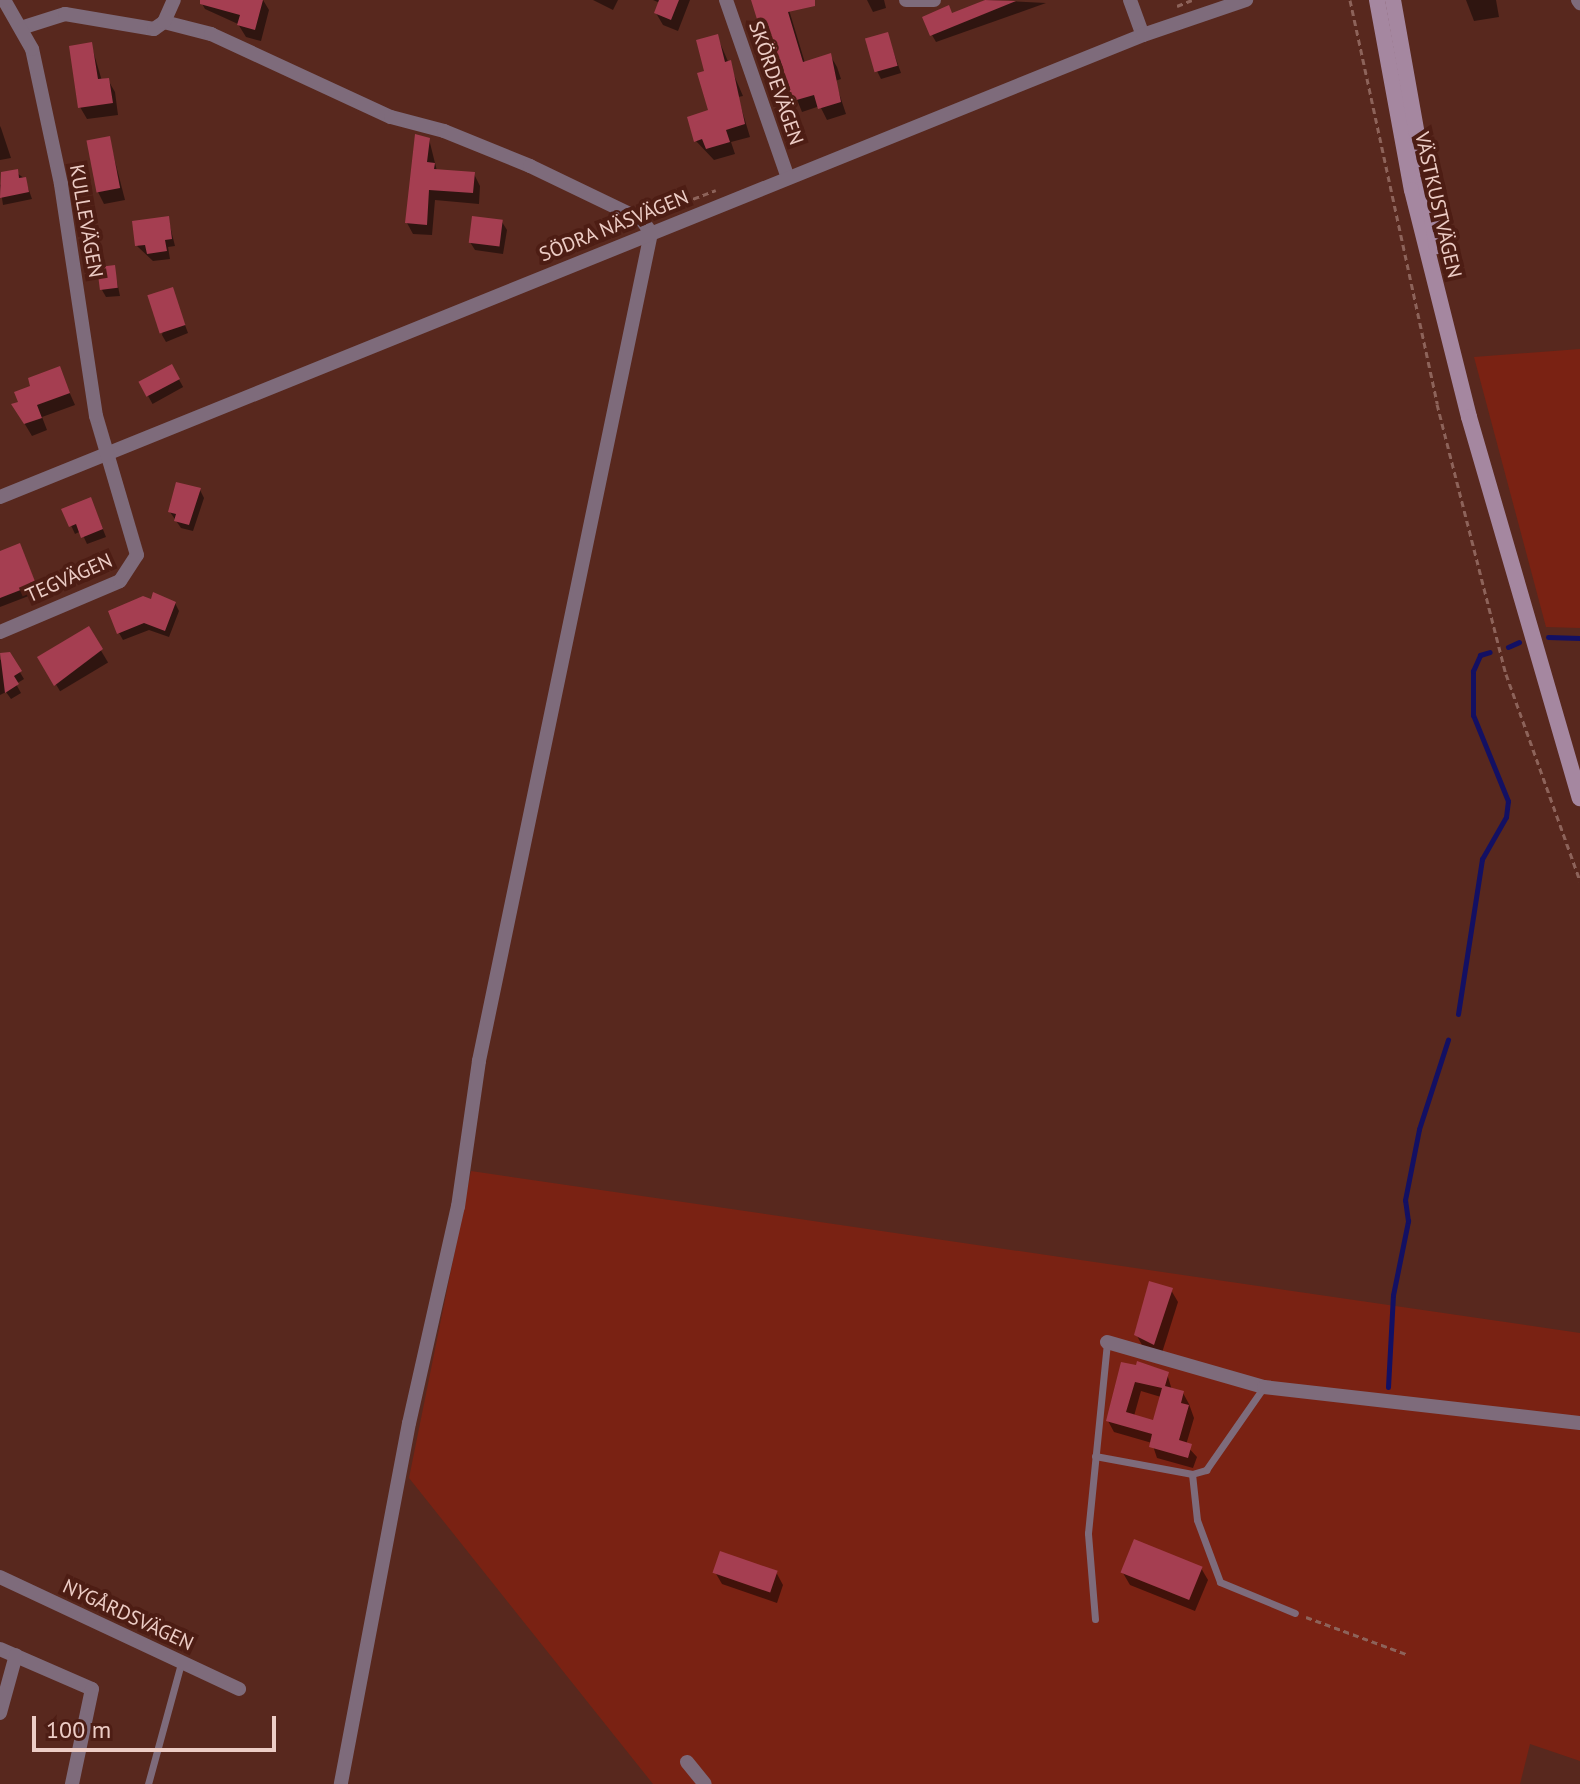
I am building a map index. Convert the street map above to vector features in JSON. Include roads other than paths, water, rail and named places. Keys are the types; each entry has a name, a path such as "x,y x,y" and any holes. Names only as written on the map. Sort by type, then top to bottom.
{"main road":[{"name":"VÄSTKUSTVÄGEN","path":"1377,0 1412,190 1469,417 1580,798"},
{"name":"VÄSTKUSTVÄGEN","path":"1393,0 1469,417"}],"street":[{"name":"KULLEVÄGEN","path":"4,0 24,27 61,184 96,416 106,456"},
{"path":"164,22 174,0"},
{"name":"SKÖRDEVÄGEN","path":"726,0 788,178"},
{"path":"906,0 934,0"},
{"path":"1130,0 1143,35"},
{"name":"SÖDRA NÄSVÄGEN","path":"0,497 1143,35 1246,0"},
{"path":"24,27 65,14 141,29 164,22 211,34 391,117 444,131 530,166 642,220 651,233 479,1061 458,1206 409,1423 341,1784"},
{"name":"TEGVÄGEN","path":"0,632 120,581 136,560 106,456"},
{"path":"1107,1342 1264,1387 1580,1423"},
{"name":"NYGÅRDSVÄGEN","path":"0,1577 239,1689"},
{"path":"0,1649 92,1689 72,1784"},
{"path":"0,1713 16,1655"},
{"path":"687,1762 705,1784"}],"lane":[{"path":"1095,1619 1088,1533 1107,1342"},
{"path":"1095,1456 1192,1474 1206,1470 1264,1387"},
{"path":"1192,1474 1197,1520 1220,1582 1295,1613"},
{"path":"148,1784 175,1699 181,1663"}],"waterway":[{"path":"1548,637 1580,638"},
{"path":"1508,647 1519,642"},
{"path":"1458,1014 1482,859 1506,817 1508,801 1473,715 1473,671 1480,655 1490,652"},
{"path":"1388,1387 1393,1295 1408,1221 1405,1200 1419,1129 1448,1040"}]}
